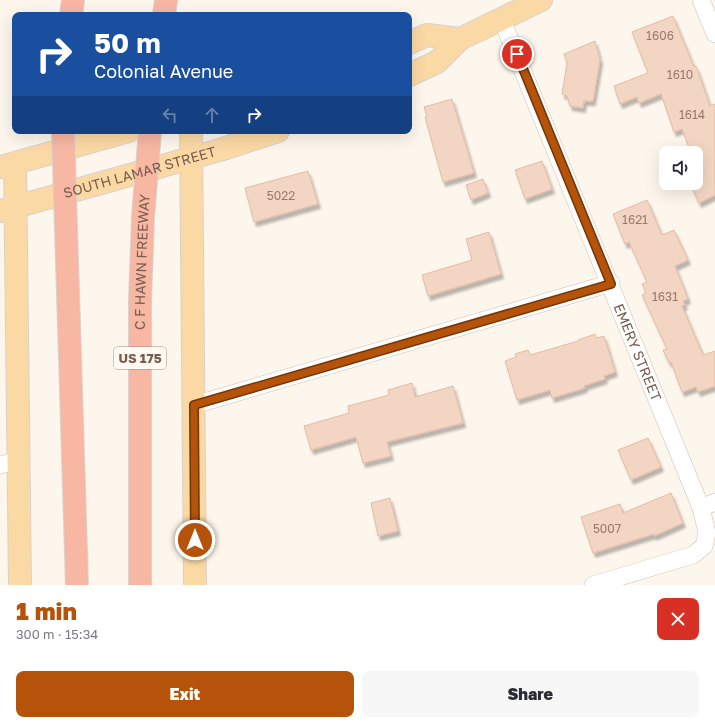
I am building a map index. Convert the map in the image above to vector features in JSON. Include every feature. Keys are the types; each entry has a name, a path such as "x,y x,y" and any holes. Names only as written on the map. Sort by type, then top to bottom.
{"highway":[{"path":"71,12 73,0"},
{"path":"164,12 166,0"},
{"path":"63,134 77,585"},
{"name":"C F HAWN FREEWAY","path":"140,585 140,300 143,217 150,134"}],"main road":[{"path":"412,74 437,62 460,39 502,20 529,3"},
{"path":"412,41 427,35 460,39"},
{"path":"20,585 9,463 7,165 118,134"},
{"path":"191,134 195,585"},
{"name":"SOUTH LAMAR STREET","path":"7,210 191,158 268,134"}],"street":[{"path":"701,0 715,34"},
{"name":"EMERY STREET","path":"502,20 611,284 710,508 704,546 692,555 593,585"},
{"path":"194,405 611,284"}],"building":[{"path":"673,16 694,67 696,66 710,106 715,104 715,195 699,203 693,190 703,190 703,146 688,146 682,129 674,132 661,94 639,103 637,97 620,104 614,86 648,73 632,32"},
{"path":"595,41 600,60 593,101 584,101 583,108 570,106 567,96 562,94 567,63 564,54"},
{"path":"452,99 474,173 443,182 425,117 427,116 424,107"},
{"path":"542,161 552,189 525,199 515,170"},
{"path":"308,171 318,204 254,222 245,188"},
{"path":"483,179 488,193 471,200 466,185"},
{"path":"647,200 662,235 674,230 688,260 675,266 688,299 683,301 685,305 682,306 703,355 715,351 715,386 698,392 696,387 682,392 671,362 669,363 663,350 667,349 642,295 646,293 642,284 647,282 629,242 625,244 613,214"},
{"path":"489,232 501,274 428,296 422,275 472,260 466,239"},
{"path":"595,334 596,338 604,336 615,372 604,376 605,379 584,386 585,388 552,398 550,390 517,400 505,361 516,357 515,354 528,350 530,355 578,341"},
{"path":"412,383 415,397 453,386 463,423 387,442 391,456 363,463 356,437 311,450 304,426 349,413 348,406 389,395 388,390"},
{"path":"648,438 661,467 631,480 618,450"},
{"path":"671,493 683,523 654,536 654,534 593,553 581,517 620,504 623,513"},
{"path":"390,498 398,531 378,536 371,503"}],"route":[{"path":"195,540 194,405 611,284 517,54"}]}
